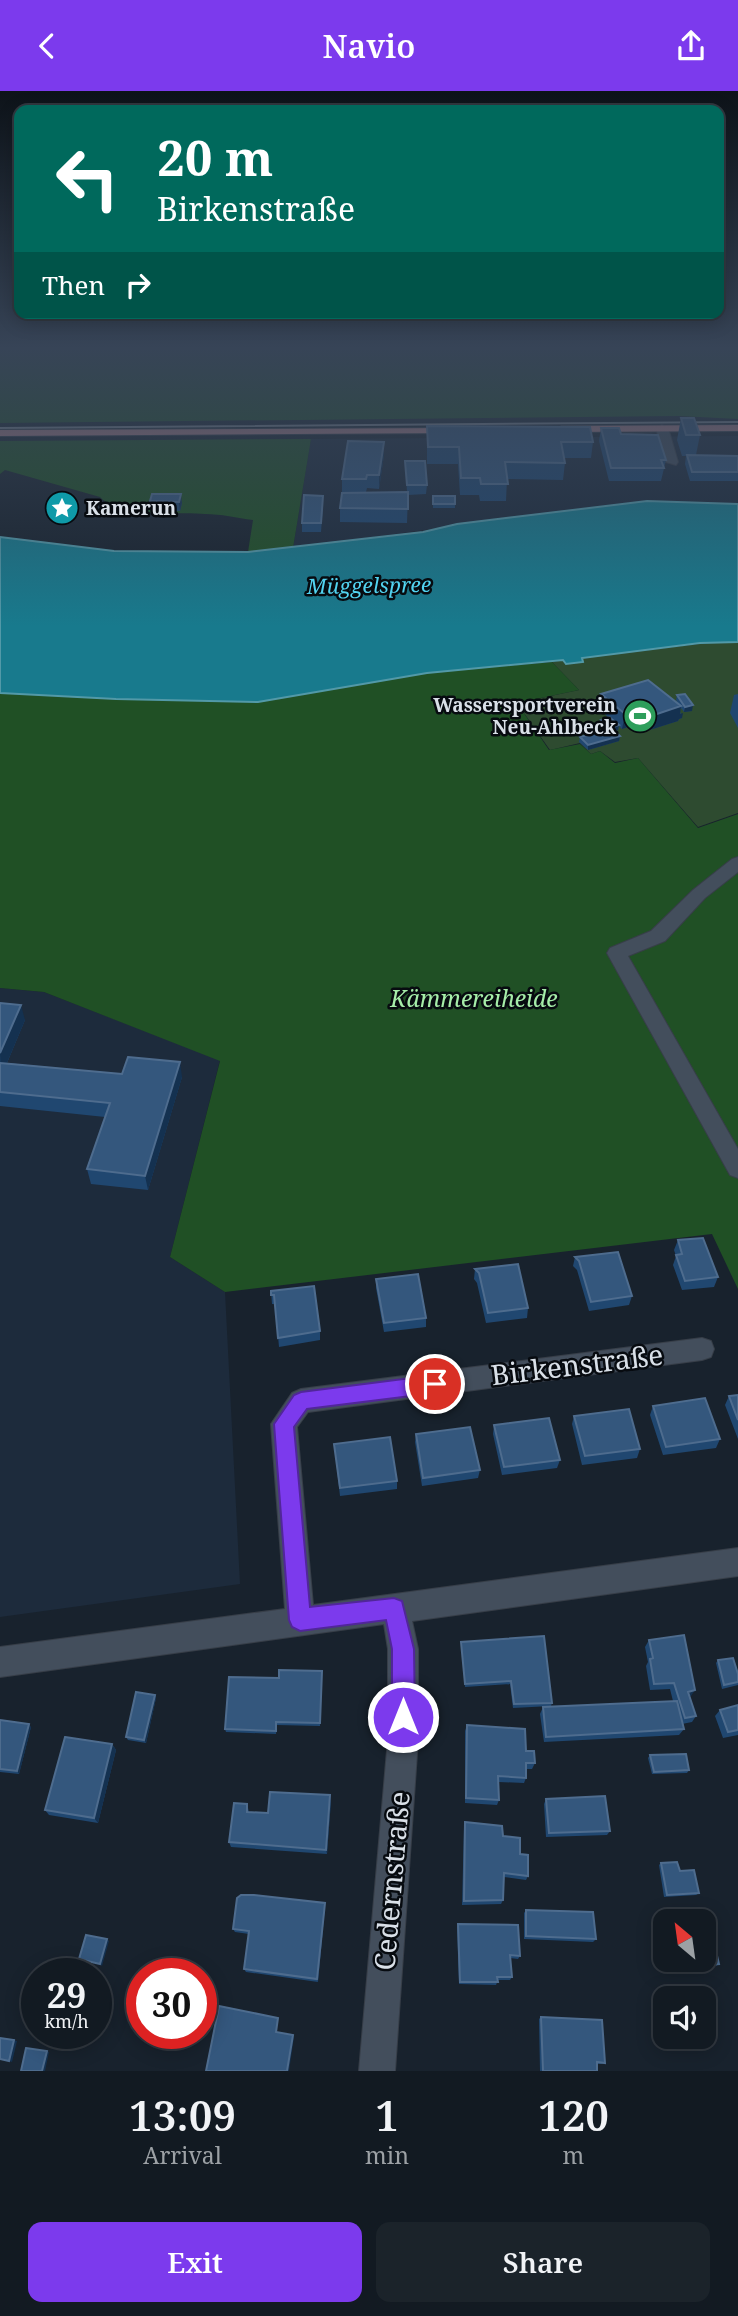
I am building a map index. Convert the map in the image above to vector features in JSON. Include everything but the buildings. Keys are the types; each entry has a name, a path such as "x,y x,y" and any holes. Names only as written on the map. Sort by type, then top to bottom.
{"street":[{"path":"665,440 671,462"},
{"path":"738,863 699,894 658,936 617,953 668,1049 738,1169"},
{"name":"Birkenstraße","path":"300,1620 284,1424 301,1401 702,1349"},
{"path":"0,1662 738,1562"},
{"name":"Cedernstraße","path":"377,2071 403,1739 403,1649 394,1608"}],"shaded area":[{"path":"311,440 738,440 738,504 647,501 615,504 293,548"},
{"path":"0,988 44,992 220,1060 170,1257 225,1292 240,1584 0,1617"}],"green space":[{"path":"311,440 293,548 248,552 253,520 211,514 134,511 109,504 100,497 5,470 0,474 0,441"},
{"path":"724,641 738,642 738,813 698,827 638,758 615,762 600,751 591,754 580,743 550,750 517,703 579,690 552,662 582,662 581,658"},
{"name":"Kämmereiheide","path":"552,662 579,690 517,703 549,750 580,744 591,754 600,751 615,763 638,758 698,828 738,814 738,1289 712,1234 225,1292 170,1257 220,1061 44,992 0,988 0,693 116,699"}],"water":[{"name":"Müggelspree","path":"647,501 738,504 738,642 700,643 582,658 583,662 566,664 563,660 427,673 258,702 0,693 0,537 114,551 248,552 423,532 457,524"}],"place":[{"name":"Kamerun","path":"62,508"},
{"name":"Wassersportverein Neu-Ahlbeck","path":"640,716"}],"route":[{"path":"403,1717 403,1649 394,1608 300,1620 284,1424 301,1401 435,1384"}]}
